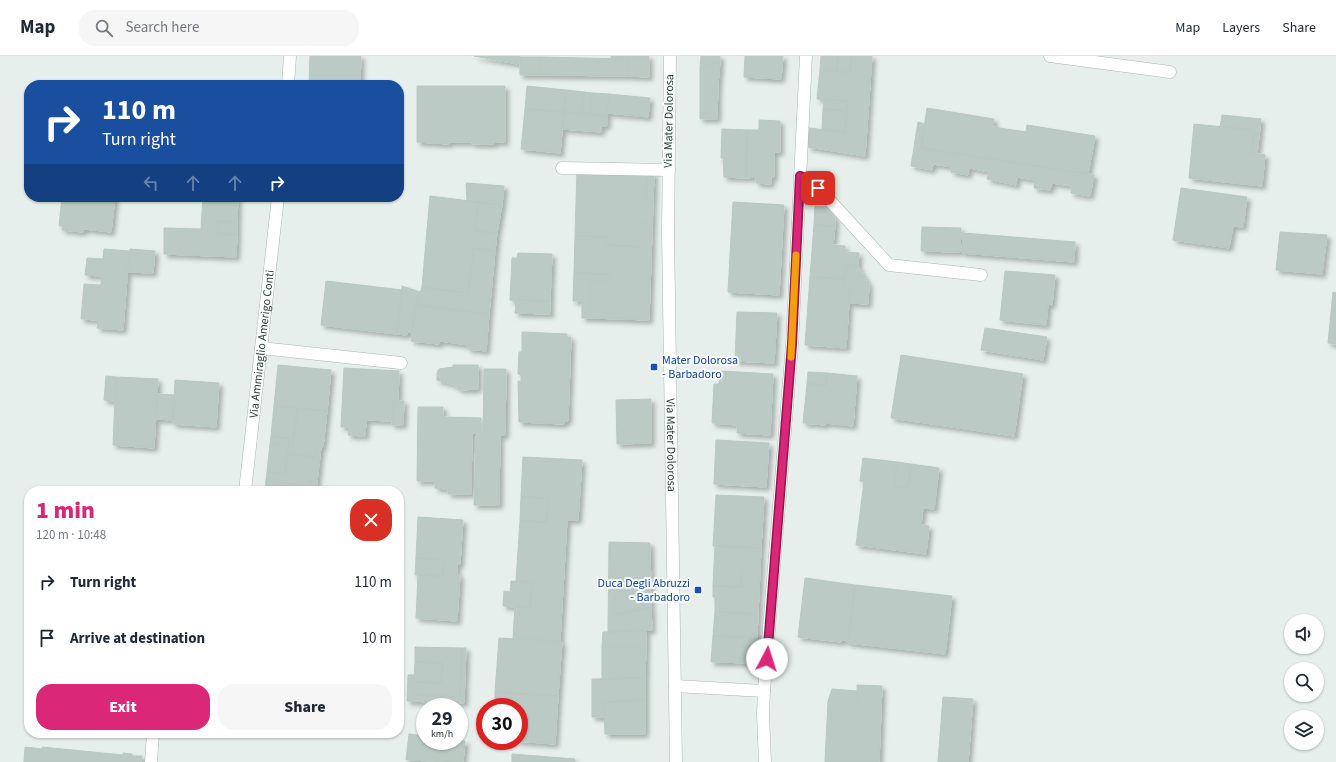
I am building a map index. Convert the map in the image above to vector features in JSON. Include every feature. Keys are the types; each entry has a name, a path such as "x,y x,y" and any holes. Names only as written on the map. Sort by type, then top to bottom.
{"street":[{"path":"288,80 290,56"},
{"name":"Via Mater Dolorosa","path":"670,56 670,435 676,762"},
{"path":"765,762 763,714 764,691 792,344 806,56"},
{"path":"1050,56 1170,72"},
{"path":"562,168 669,170"},
{"path":"800,176 810,180 889,265 981,275"},
{"name":"Via Ammiraglio Amerigo Conti","path":"246,486 277,202"},
{"path":"261,348 401,363"},
{"path":"675,686 764,691"},
{"path":"151,762 153,738"}],"building":[{"path":"310,56 361,56 360,80 309,80"},
{"path":"474,56 520,56 518,64"},
{"path":"611,56 629,56 629,59 611,58"},
{"path":"629,56 649,56 649,59 629,59"},
{"path":"701,56 720,56 720,62 706,65 706,69 700,69"},
{"path":"745,56 783,56 781,79 744,77"},
{"path":"821,56 838,56 837,71 820,70"},
{"path":"838,56 851,56 850,73 837,71"},
{"path":"851,56 872,56 865,156 808,147 809,128 845,132 847,101 817,99 820,70 850,73"},
{"path":"520,57 540,57 540,75 520,75"},
{"path":"540,57 629,59 628,76 540,75"},
{"path":"629,59 649,59 649,77 628,76"},
{"path":"713,62 720,62 718,85 700,85 700,69 706,69 706,65 713,64"},
{"path":"700,85 718,85 717,119 700,119"},
{"path":"417,86 505,86 505,142 494,142 494,144 472,144 472,142 449,142 449,144 417,142"},
{"path":"527,86 566,90 564,112 525,109"},
{"path":"566,90 584,92 582,113 564,112"},
{"path":"584,92 592,93 590,114 582,113"},
{"path":"592,93 609,94 607,116 590,114"},
{"path":"609,94 650,98 648,117 608,113"},
{"path":"824,99 847,101 847,111 823,109"},
{"path":"927,108 994,119 993,127 1026,132 1027,125 1095,136 1088,174 921,148"},
{"path":"525,109 564,112 560,153 521,149"},
{"path":"823,109 847,111 845,132 822,130"},
{"path":"564,112 607,116 607,126 601,126 601,132 562,129"},
{"path":"1222,115 1261,119 1257,154 1252,153 1254,130 1220,127"},
{"path":"759,120 780,121 780,152 774,152 774,177 771,177 771,184 756,183 756,177 746,178 747,130 759,130"},
{"path":"918,122 925,124 921,148 1094,175 1090,196 1071,193 1072,186 1052,183 1050,190 1034,188 1035,180 1017,177 1016,185 987,179 989,172 969,168 968,175 951,172 952,167 933,164 932,170 911,166"},
{"path":"1194,124 1254,130 1252,153 1265,155 1262,186 1189,178"},
{"path":"722,129 747,130 746,178 724,177 723,158 721,158"},
{"path":"577,170 647,173 646,198 649,198 649,222 640,222 640,247 606,245 607,237 575,236"},
{"path":"647,173 654,173 649,320 591,318 591,282 610,282 610,274 574,273 575,236 607,237 606,245 640,247 640,222 649,222 649,198 646,198"},
{"path":"466,183 504,186 502,205 467,201"},
{"path":"1181,188 1247,197 1243,227 1233,226 1229,248 1173,240"},
{"path":"430,196 478,202 475,231 497,233 495,251 474,248 468,293 422,287"},
{"path":"61,202 114,202 111,232 84,229 83,232 62,230 63,226 59,226"},
{"path":"203,202 238,202 237,222 218,221 218,234 237,235 236,257 164,254 164,228 201,229"},
{"path":"478,202 502,205 497,233 475,231"},
{"path":"733,202 784,205 779,295 728,292"},
{"path":"815,206 826,207 835,218 835,226 814,225"},
{"path":"218,221 237,222 237,235 218,234"},
{"path":"814,225 835,226 833,245 845,246 845,252 859,253 858,266 846,265 844,279 810,277"},
{"path":"922,227 961,228 960,252 921,251"},
{"path":"1280,232 1327,235 1322,274 1276,270"},
{"path":"963,233 1075,242 1074,262 962,253"},
{"path":"474,248 495,251 489,314 416,305 422,287 468,293"},
{"path":"104,249 129,251 123,330 97,328 98,320 81,319 84,284 101,285 102,276 85,275 87,258 103,259"},
{"path":"130,249 155,251 153,273 128,272"},
{"path":"518,253 552,254 550,301 510,300 512,258 517,258"},
{"path":"846,265 858,266 869,284 868,304 849,303 850,288 844,287"},
{"path":"1005,271 1055,275 1052,305 1048,304 1046,325 1000,320"},
{"path":"574,273 610,274 610,282 591,282 591,318 582,318 582,301 573,301"},
{"path":"810,277 844,279 844,287 850,288 846,348 805,345"},
{"path":"326,281 402,290 397,334 321,325"},
{"path":"402,286 420,292 416,305 412,333 408,332 407,335 397,334"},
{"path":"1333,292 1336,293 1336,344 1328,343"},
{"path":"516,300 550,301 550,314 515,313"},
{"path":"416,305 489,314 486,351 468,349 468,345 440,341 439,344 411,341"},
{"path":"737,312 777,313 774,363 735,361"},
{"path":"985,328 1047,337 1043,360 981,350"},
{"path":"522,332 567,334 567,337 571,337 568,421 564,421 564,424 519,422 518,381 521,382 521,375 518,374 519,352 522,352"},
{"path":"901,355 1023,374 1014,436 891,418"},
{"path":"278,365 331,370 327,411 274,406"},
{"path":"453,365 478,365 478,389 461,390 452,384 437,380 437,373 439,369 453,367"},
{"path":"344,368 399,371 398,401 393,401 392,421 366,420 365,436 348,435 349,427 341,427"},
{"path":"484,369 506,369 505,435 483,435"},
{"path":"720,371 773,374 770,435 737,433 737,425 712,423 714,384 719,384"},
{"path":"808,372 827,373 826,385 807,384"},
{"path":"827,373 857,376 853,426 825,423 825,425 803,423 807,384 826,385"},
{"path":"106,376 116,377 116,401 104,400"},
{"path":"116,377 158,379 154,448 113,445"},
{"path":"175,380 219,383 216,427 173,424"},
{"path":"157,394 174,395 173,420 156,419"},
{"path":"651,399 651,443 617,444 616,400"},
{"path":"393,401 404,401 403,425 392,425"},
{"path":"274,406 297,408 293,447 289,445 290,439 271,436"},
{"path":"418,407 443,407 443,417 481,418 481,433 472,433 471,494 448,494 448,489 435,488 435,481 417,481"},
{"path":"297,408 327,411 323,447 316,447 315,457 287,454 289,445 293,447"},
{"path":"476,435 500,435 499,505 474,505"},
{"path":"271,436 290,439 289,445 270,444"},
{"path":"716,440 769,443 766,487 714,484"},
{"path":"270,444 288,447 285,474 267,472"},
{"path":"316,447 321,447 317,482 310,481 309,486 266,480 267,472 285,474 287,454 315,457"},
{"path":"523,457 582,460 578,520 567,520 560,641 513,638 515,607 530,608 532,582 516,581 520,521 547,522 548,498 521,497"},
{"path":"863,458 897,462 894,487 908,488 911,464 939,468 934,509 923,508 921,525 929,526 926,554 856,545 864,482 860,481"},
{"path":"897,462 911,464 908,488 894,487"},
{"path":"266,480 303,486 265,486"},
{"path":"310,481 317,482 317,486 309,486"},
{"path":"716,495 764,497 761,548 713,546"},
{"path":"521,497 548,498 547,522 520,521"},
{"path":"418,517 463,520 460,564 457,564 457,575 460,575 457,621 416,618 418,575 443,576 444,560 416,558"},
{"path":"609,542 650,543 651,595 615,595 614,615 651,607 652,630 608,632"},
{"path":"715,546 761,548 760,571 742,571 741,587 713,586"},
{"path":"416,558 444,560 443,576 415,575"},
{"path":"742,571 760,571 758,614 715,612 713,586 741,587"},
{"path":"805,578 855,585 848,641 841,640 841,642 798,637"},
{"path":"511,581 532,582 530,608 503,606 504,591 510,592"},
{"path":"855,585 952,596 945,654 848,643"},
{"path":"615,595 651,595 651,607 614,615"},
{"path":"715,612 758,614 757,638 713,636"},
{"path":"646,631 646,646 602,646 603,632"},
{"path":"713,636 757,638 755,663 711,662"},
{"path":"499,638 562,642 558,696 495,692"},
{"path":"602,646 646,646 645,678 602,679"},
{"path":"415,647 462,648 460,697 414,695 414,682 441,683 442,663 415,662"},
{"path":"462,648 466,648 464,698 416,698 416,701 407,701 408,675 414,675 414,695 460,697"},
{"path":"415,662 442,663 441,683 414,682"},
{"path":"645,678 645,700 604,702 605,717 592,717 592,679"},
{"path":"857,685 882,686 879,762 831,762 831,704 857,704"},
{"path":"832,689 857,691 857,704 831,704 831,762 825,762 828,701"},
{"path":"495,692 558,696 555,744 528,742 528,698 495,698"},
{"path":"943,697 973,699 968,762 938,762"},
{"path":"645,700 645,734 605,734 604,702"},
{"path":"409,734 416,735 416,750 464,750 463,762 406,760"},
{"path":"25,747 42,749 42,747 123,755 123,753 132,754 132,756 142,756 141,762 24,762"},
{"path":"512,754 575,759 575,762 512,762"}],"slow traffic":[{"path":"791,357 796,255"}],"place":[{"name":"Mater Dolorosa - Barbadoro","path":"654,367"},
{"name":"Duca Degli Abruzzi - Barbadoro","path":"698,590"}],"route":[{"path":"767,659 792,344 800,176 810,180 818,188"}]}
